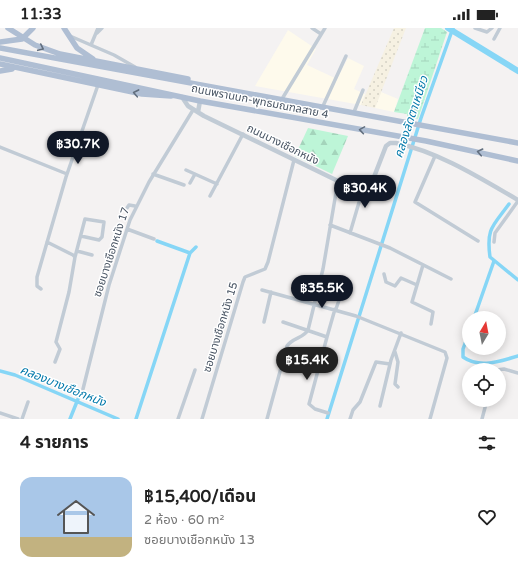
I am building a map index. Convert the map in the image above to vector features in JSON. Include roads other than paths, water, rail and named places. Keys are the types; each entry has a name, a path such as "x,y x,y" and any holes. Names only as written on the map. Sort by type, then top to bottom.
{"main road":[{"path":"8,28 47,50 103,63 193,80 225,90"},
{"path":"0,42 22,39 33,28"},
{"path":"64,28 83,52 103,63"},
{"name":"ถนนพรานนก-พุทธมณฑลสาย 4","path":"0,48 225,90 405,121 518,143"},
{"name":"ถนนพรานนก-พุทธมณฑลสาย 4","path":"0,58 200,101 400,136 518,161"},
{"path":"0,64 151,96 175,96"},
{"path":"0,70 23,69"}],"street":[{"path":"91,45 98,28"},
{"path":"97,33 102,28"},
{"path":"312,28 321,34"},
{"path":"282,99 325,28"},
{"path":"475,28 487,32 492,28"},
{"path":"494,38 500,28"},
{"path":"69,36 114,55 138,69"},
{"path":"113,65 114,55"},
{"path":"323,106 346,56"},
{"path":"41,289 37,286 37,279 47,242 67,174 98,85"},
{"path":"354,112 363,90"},
{"name":"ถนนบางเชือกหนัง","path":"182,97 193,110 338,181 365,182"},
{"path":"198,112 200,101"},
{"name":"ซอยบางเชือกหนัง 17","path":"83,389 109,285 136,206 153,174 193,110"},
{"path":"210,196 243,134"},
{"path":"350,233 365,182 374,177 376,174 386,146 390,143 396,143 415,148 435,156 487,182 518,201 495,233 494,242"},
{"path":"0,147 67,174"},
{"path":"435,156 416,202 478,241"},
{"name":"ซอยบางเชือกหนัง 15","path":"202,419 242,282 245,277 265,269 268,262 294,160"},
{"path":"186,170 217,184"},
{"path":"153,174 184,185"},
{"path":"190,183 195,174"},
{"path":"267,419 286,346 290,341 306,334 316,304 338,181"},
{"path":"126,208 129,205 136,206"},
{"path":"55,362 60,349 56,342 69,292 75,257 77,251 81,236 86,219 104,222 102,236 99,240 81,236"},
{"path":"330,225 384,245 451,279"},
{"path":"127,229 154,239"},
{"path":"47,242 75,257"},
{"path":"77,251 92,255"},
{"path":"423,265 412,302 433,312 431,324"},
{"path":"384,274 386,282 395,286 401,278 417,285"},
{"path":"328,413 315,409 309,404 327,337 346,280"},
{"path":"262,290 336,309 364,319 447,354 430,419"},
{"path":"264,322 271,292"},
{"path":"283,322 327,337"},
{"path":"380,406 390,364 401,334"},
{"path":"395,352 398,362 395,384 398,387"},
{"path":"350,419 353,410 360,402 376,362 390,364"},
{"path":"178,419 195,370"},
{"path":"506,370 518,373"},
{"path":"22,419 28,402"},
{"path":"482,419 485,407"},
{"path":"2,419 2,413 18,419"}],"waterway":[{"path":"448,28 518,71"},
{"name":"คลองลัดตาเหนียว","path":"327,419 421,118 453,28"},
{"path":"509,204 495,223 490,233 490,257 518,280"},
{"path":"157,241 190,253"},
{"path":"136,419 190,253 196,247"},
{"path":"476,311 494,261"},
{"path":"463,355 463,357 476,363 490,363 518,356"},
{"name":"คลองบางเชือกหนัง","path":"0,371 15,375 118,419"},
{"path":"70,419 78,399"}]}
